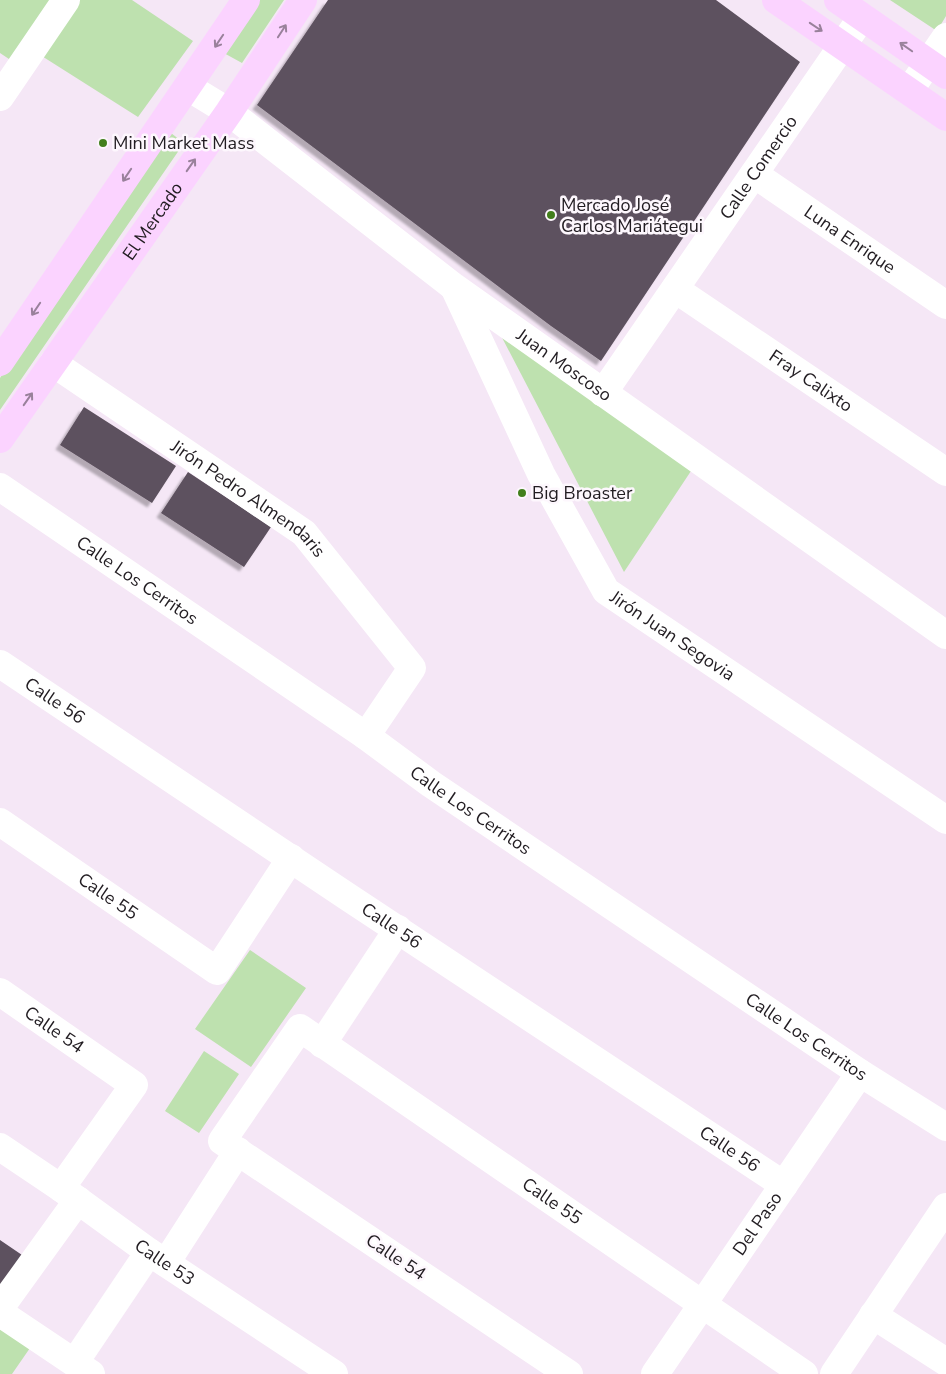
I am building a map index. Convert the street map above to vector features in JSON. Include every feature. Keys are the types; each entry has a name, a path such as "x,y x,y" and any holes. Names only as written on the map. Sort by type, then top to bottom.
{"main road":[{"path":"0,362 246,0"},
{"name":"El Mercado","path":"0,438 229,112 302,0"},
{"path":"776,0 946,117"},
{"path":"838,0 937,69"}],"street":[{"path":"0,97 8,66 66,0"},
{"name":"Calle Comercio","path":"603,393 862,17"},
{"path":"909,91 937,69 946,37"},
{"name":"Juan Moscoso","path":"188,87 229,112 454,287 946,635"},
{"name":"Luna Enrique","path":"754,174 946,305"},
{"name":"Jirón Juan Segovia","path":"454,287 541,474 606,591 946,820"},
{"name":"Fray Calixto","path":"674,289 946,472"},
{"name":"Jirón Pedro Almendaris","path":"53,363 304,533 412,668 366,736"},
{"name":"Calle Los Cerritos","path":"0,487 366,736 439,789 860,1072 946,1127"},
{"name":"Calle 56","path":"0,664 784,1185"},
{"name":"Calle 55","path":"0,822 217,970 291,858"},
{"path":"322,1044 398,929"},
{"name":"Calle 54","path":"0,992 134,1086 70,1194"},
{"name":"Calle 55","path":"230,1146 300,1028 804,1374"},
{"name":"Del Paso","path":"655,1374 860,1072"},
{"path":"0,1313 85,1370 230,1146"},
{"name":"Calle 54","path":"230,1146 569,1374"},
{"name":"Calle 53","path":"0,1147 70,1194 158,1258 334,1374"},
{"path":"0,1308 70,1194"},
{"path":"834,1374 946,1207"},
{"path":"874,1315 946,1362"}],"green space":[{"path":"0,0 58,0 15,63 0,53"},
{"path":"74,0 132,0 193,41 138,117 37,53"},
{"path":"257,0 284,0 242,63 222,52"},
{"path":"890,0 946,0 946,16 937,31"},
{"path":"167,130 184,143 0,410 0,378"},
{"path":"496,326 691,471 624,572"},
{"path":"250,950 306,988 251,1067 195,1029"},
{"path":"204,1051 239,1074 199,1133 165,1111"},
{"path":"0,1329 30,1348 12,1374 0,1374"}],"building":[{"name":"Mercado José Carlos Mariátegui","path":"328,0 716,0 800,62 601,361 551,326 257,105"},
{"path":"84,407 176,466 152,503 60,445"},
{"path":"188,472 271,527 244,567 161,513"},
{"path":"0,1240 22,1255 0,1288"}],"place":[{"name":"Mini Market Mass","path":"103,143"},
{"name":"Mercado José Carlos Mariátegui","path":"551,215"},
{"name":"Big Broaster","path":"522,493"}]}
